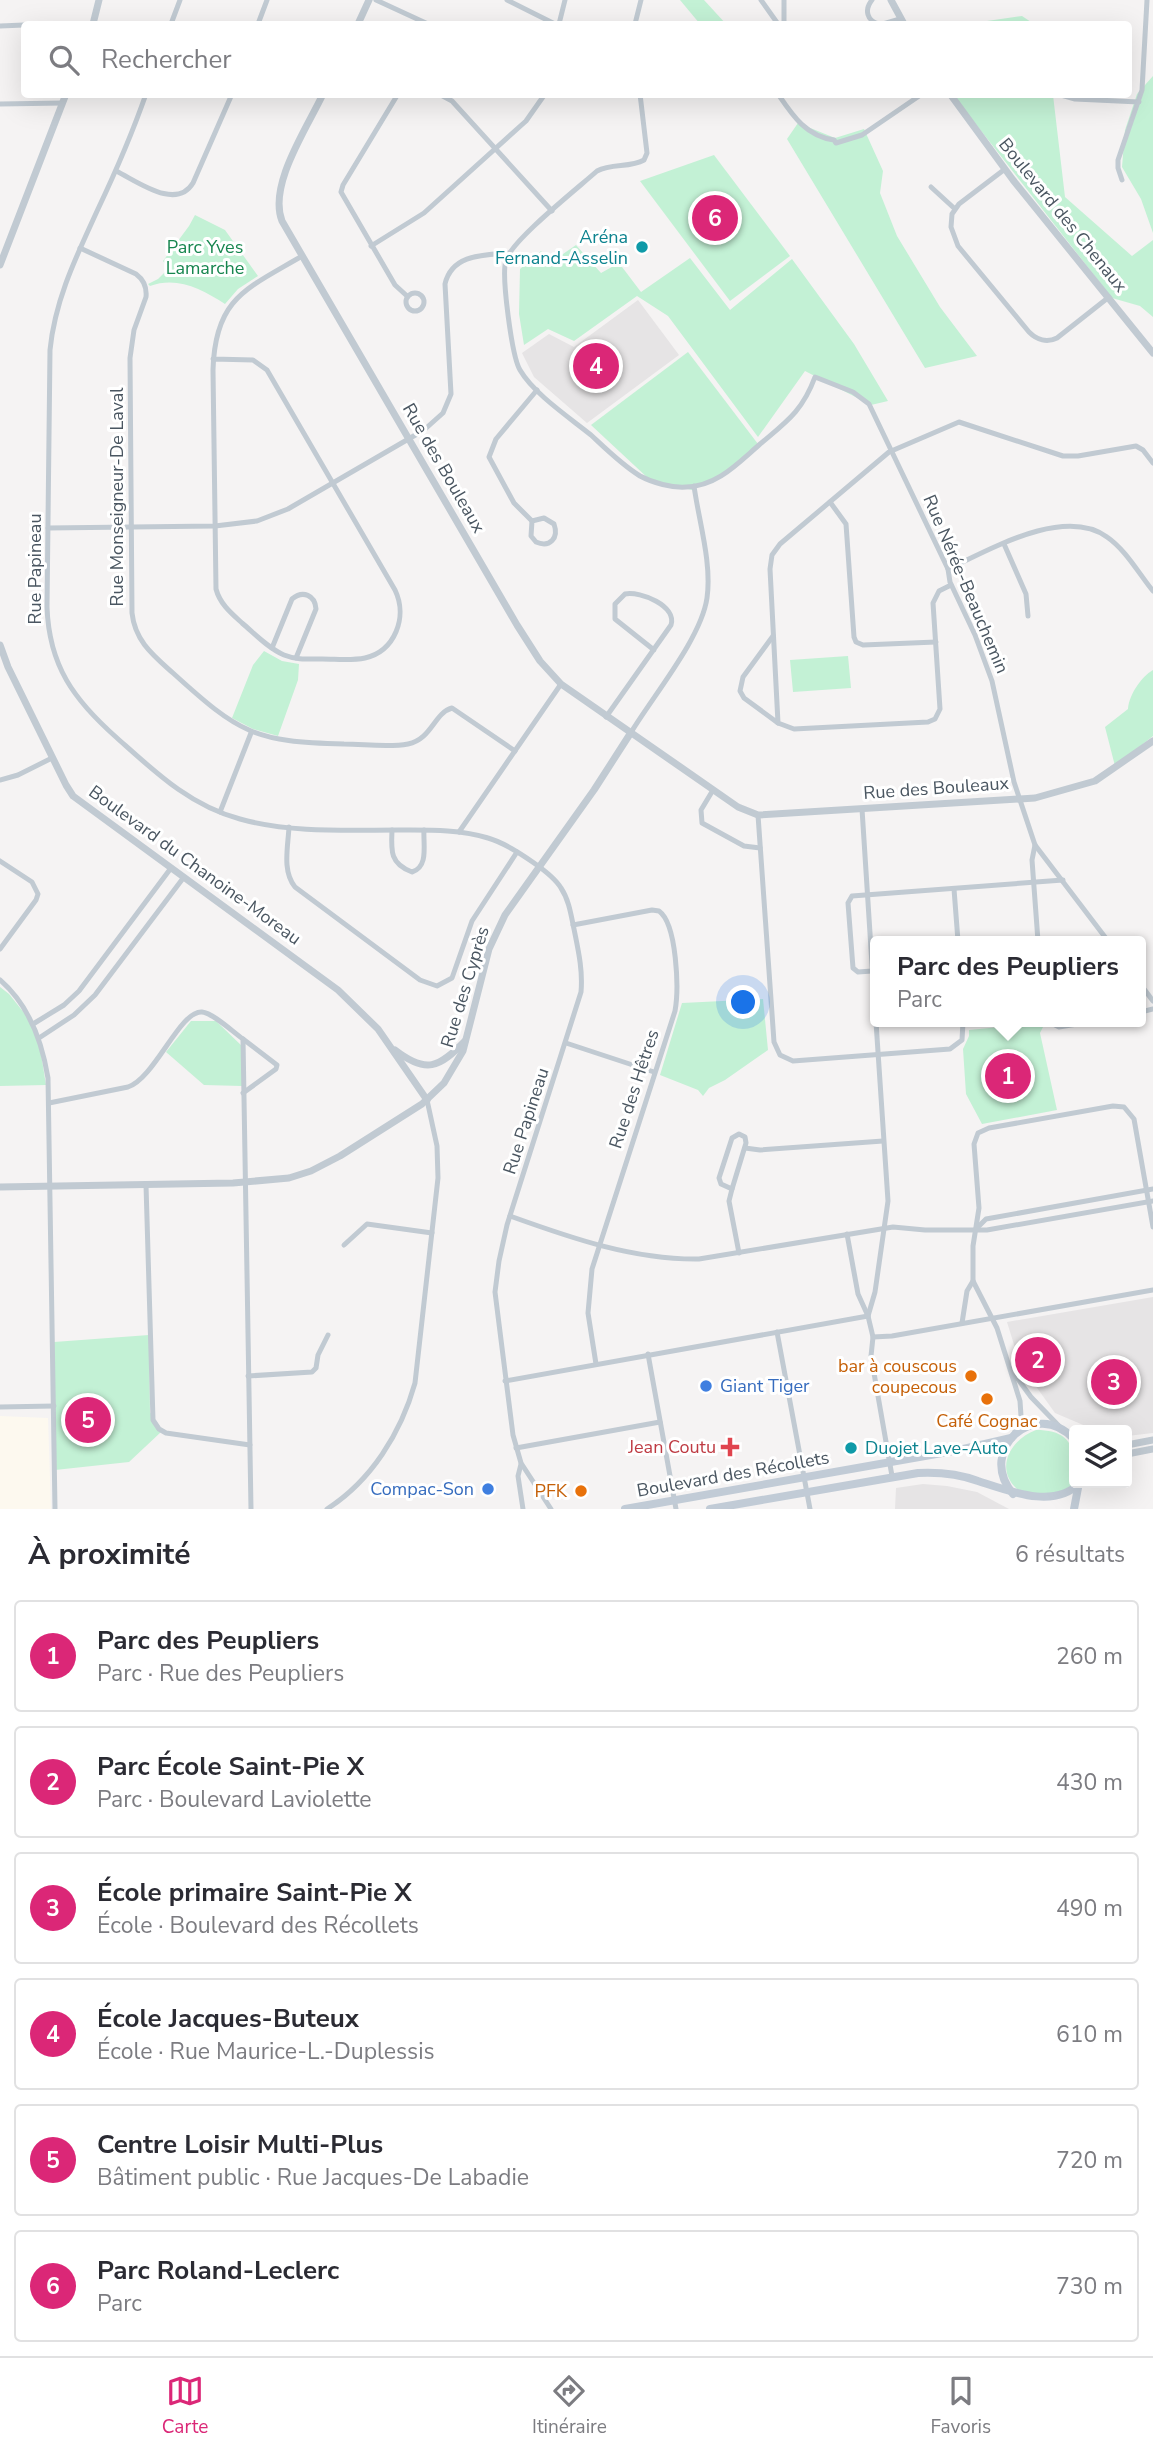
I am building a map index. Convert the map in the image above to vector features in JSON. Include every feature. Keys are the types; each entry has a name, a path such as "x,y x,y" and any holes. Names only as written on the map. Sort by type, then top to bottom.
{"main road":[{"name":"Boulevard des Récollets","path":"625,1509 675,1505 889,1462 1013,1436 1026,1427 1039,1424 1063,1429"},
{"path":"1063,1429 1069,1433"},
{"path":"1013,1436 1002,1454 1001,1472 1008,1489 1020,1499"},
{"name":"Boulevard des Récollets","path":"710,1509 923,1472 958,1475 1040,1506 1058,1504 1076,1488"},
{"path":"1074,1509 1078,1488"}],"street":[{"path":"94,21 99,0"},
{"path":"172,21 180,0"},
{"path":"259,21 267,0"},
{"path":"359,21 369,0"},
{"path":"376,0 422,21"},
{"path":"507,0 551,21"},
{"path":"558,21 565,0"},
{"path":"636,21 640,0"},
{"path":"761,0 776,21"},
{"path":"784,0 785,21"},
{"path":"872,0 867,8 872,21"},
{"path":"891,0 902,21"},
{"path":"1122,180 1118,160 1143,85 1147,0"},
{"path":"0,26 21,25"},
{"path":"0,263 65,98"},
{"name":"Rue Papineau","path":"144,98 116,171 62,290 51,336 47,607 49,633 58,665 66,681 90,713 183,794 220,812 252,822 289,827 459,832 491,839 540,867 563,891 573,925 582,981 578,1006 510,1216 495,1292 516,1448 521,1464 551,1509"},
{"path":"116,171 167,195 185,193 193,183 230,98"},
{"name":"Rue des Bouleaux","path":"321,98 283,176 278,195 280,215 526,640 540,661 561,684 738,807 758,815 1040,797 1093,782 1153,741"},
{"path":"396,98 341,190 345,202 395,285 407,296"},
{"path":"446,98 552,211"},
{"path":"372,246 419,217 531,116 542,98"},
{"path":"640,98 647,153 644,160 638,164 601,169 509,253 504,273 515,357 522,374 537,390 641,476 674,486 694,486"},
{"path":"781,98 804,128 836,143 855,139 869,132 916,98"},
{"name":"Boulevard des Chenaux","path":"953,98 1005,169 1153,353"},
{"path":"1072,98 1139,102"},
{"path":"0,104 63,103"},
{"path":"1005,169 955,209 950,222 955,241 1036,338 1049,341 1057,338 1109,298"},
{"path":"931,187 955,209"},
{"name":"Rue Monseigneur-De Laval","path":"80,248 136,274 144,282 146,289 131,352 132,613 135,629 142,643 212,709 251,733 295,742 404,745 423,738 445,711 452,708 515,751"},
{"path":"48,528 246,524 267,518 410,439 439,418 451,394 445,284 447,276 456,265 466,259 478,255 509,253"},
{"path":"213,359 248,359 263,366 396,590 401,605 400,618 391,640 381,651 355,660 296,658 272,648 226,608 218,596 213,359 218,327 230,306 249,287 302,256"},
{"name":"Rue Nérée-Beauchemin","path":"694,486 723,475 789,419 807,398 815,377 853,392 869,404 948,569 951,585 982,653 992,681 1014,782 1035,845 1104,936"},
{"path":"532,521 544,518 552,521 556,533 553,541 545,545 536,542 531,536 532,521 514,503 489,457 496,439 537,390"},
{"path":"778,723 770,565 774,551 893,450 959,422 1063,456 1136,446 1143,450 1153,463"},
{"name":"Rue des Cyprès","path":"0,1187 282,1180 317,1168 426,1100 452,1073 468,1037 492,940 505,915 630,734 690,641 705,607 707,573 694,486"},
{"path":"830,502 846,524 856,642 863,645 936,642"},
{"path":"948,569 1033,533 1052,528 1091,529 1108,537 1115,544 1153,592"},
{"path":"1003,544 1026,594 1028,616"},
{"path":"774,635 743,677 739,688 744,698 778,723 794,729 933,721 940,709 934,598 939,591 951,585"},
{"path":"606,717 654,650 671,625 672,615 664,607 633,593 625,594 614,607 615,619 654,650"},
{"path":"272,648 292,599 300,594 308,595 314,600 316,609 296,658"},
{"name":"Boulevard du Chanoine-Moreau","path":"0,645 8,667 73,796 338,990 370,1020 426,1100"},
{"path":"459,832 561,684"},
{"path":"220,812 251,733"},
{"path":"0,780 18,775 52,758"},
{"path":"713,790 701,810 702,823 744,846 760,848"},
{"path":"862,809 870,946"},
{"path":"758,815 775,1049 781,1056 790,1060 953,1048 963,1037 964,1027"},
{"path":"289,827 287,869 295,887 420,980 434,986 445,984 454,975 472,921 486,895 517,852"},
{"path":"392,830 392,857 399,866 412,872 418,870 422,864 424,830"},
{"path":"1035,845 1032,860 1038,936"},
{"path":"0,861 32,882 37,894 36,900 0,949"},
{"path":"33,1024 74,997 172,868"},
{"path":"39,1038 81,1010 184,877"},
{"path":"870,971 858,972 853,968 848,910 850,897 1063,880"},
{"path":"954,889 958,936"},
{"name":"Rue des Hêtres","path":"573,925 652,909 659,911 665,916 678,972 675,1011 598,1244 590,1279 588,1303 596,1364"},
{"path":"118,939 131,948"},
{"path":"0,980 12,992 33,1024 45,1061 51,1186 55,1509"},
{"path":"49,1103 138,1083 148,1074 189,1017 196,1013 210,1014 277,1065 243,1093"},
{"path":"868,1316 875,1292 888,1196 876,1027"},
{"path":"389,1045 414,1063 432,1065 448,1058 468,1037"},
{"path":"243,1039 251,1509"},
{"path":"566,1043 654,1072"},
{"path":"327,1509 350,1491 374,1465 392,1439 404,1414 417,1372 438,1161 436,1139 426,1100"},
{"path":"1013,1436 1021,1410 1010,1366 992,1318 973,1281 972,1253 979,1208 974,1144 978,1133 989,1128 1121,1106 1128,1110 1135,1123 1150,1190 1153,1227"},
{"path":"732,1189 722,1186 719,1180 732,1138 737,1134 743,1136 746,1141 729,1201 739,1253"},
{"path":"745,1148 760,1150 883,1141"},
{"path":"146,1185 153,1420 159,1429 166,1433 250,1445"},
{"path":"975,1230 986,1219 1150,1190"},
{"path":"510,1216 642,1256 699,1259 885,1228 987,1230 1151,1202"},
{"path":"344,1245 367,1224 432,1233"},
{"path":"847,1234 858,1294 868,1316 873,1337 871,1356 892,1476"},
{"path":"962,1323 967,1291 973,1281"},
{"path":"873,1337 892,1336 1153,1290"},
{"path":"505,1381 868,1316"},
{"path":"777,1332 810,1509"},
{"path":"248,1376 312,1372 328,1335"},
{"path":"649,1354 675,1505"},
{"path":"1010,1366 1031,1397 1063,1429"},
{"path":"0,1407 54,1406"},
{"path":"516,1448 660,1422"},
{"path":"1132,1444 1153,1440"},
{"path":"1132,1453 1153,1449"},
{"path":"521,1464 518,1476 523,1509"}],"shaded area":[{"path":"638,300 679,355 587,423 534,377 522,353 549,334 574,347"},
{"path":"1153,1297 1153,1433 1132,1435 1132,1425 1083,1425 1055,1413 1020,1364 1007,1322"},
{"path":"0,1416 48,1418 51,1509 0,1509"},
{"path":"923,1484 977,1492 1009,1509 895,1509 896,1488"}],"green space":[{"path":"680,0 704,0 723,21 698,21"},
{"path":"1022,16 1030,21 987,21"},
{"path":"1153,76 1153,233 1141,199 1122,167 1125,130 1137,94"},
{"path":"955,98 1053,98 1065,197 1132,256 1153,240 1153,317 1140,306 1112,298"},
{"path":"798,123 835,138 864,129 883,171 880,193 897,236 940,307 977,356 925,368 787,139"},
{"path":"714,155 790,256 730,301 640,181"},
{"name":"Parc Yves Lamarche","path":"195,215 225,230 258,276 238,289 225,304 207,293 180,283 148,284 169,268 163,261"},
{"path":"576,245 601,273 619,263 641,292 690,258 730,310 792,259 854,344 888,401 871,405 805,371 758,437 668,316 637,296 574,341 548,329 524,345 519,314 520,269 541,251 550,263"},
{"path":"688,352 758,444 730,470 692,490 650,480 591,425"},
{"path":"264,651 282,661 299,664 298,680 278,736 253,729 232,718 253,665"},
{"path":"848,656 851,688 793,692 790,660"},
{"path":"1153,670 1153,736 1115,766 1105,727 1128,709 1136,687"},
{"path":"0,987 9,994 37,1029 46,1085 0,1086"},
{"path":"763,999 768,1050 709,1088 703,1096 698,1090 660,1075 682,1003"},
{"path":"191,1021 216,1021 244,1048 242,1086 204,1085 166,1052"},
{"path":"1043,1027 1040,1033 1057,1110 982,1124 966,1094 963,1049 969,1030"},
{"path":"149,1335 150,1412 161,1432 129,1462 55,1470 54,1342"},
{"path":"1036,1430 1052,1432 1069,1442 1070,1488 1063,1494 1051,1498 1041,1497 1019,1491 1010,1481 1006,1463 1008,1455 1027,1434"}],"place":[{"name":"Parc Roland-Leclerc","path":"715,218"},
{"name":"Aréna Fernand-Asselin","path":"642,247"},
{"name":"École Jacques-Buteux","path":"596,366"},
{"name":"Parc des Peupliers","path":"1008,1076"},
{"name":"Parc École Saint-Pie X","path":"1038,1360"},
{"name":"bar à couscous coupecous","path":"971,1376"},
{"name":"École primaire Saint-Pie X","path":"1114,1382"},
{"name":"Giant Tiger","path":"706,1386"},
{"name":"Café Cognac","path":"987,1399"},
{"name":"Centre Loisir Multi-Plus","path":"88,1420"},
{"name":"Jean Coutu","path":"730,1447"},
{"name":"Duojet Lave-Auto","path":"851,1448"},
{"name":"Compac-Son","path":"488,1489"},
{"name":"PFK","path":"581,1491"}]}
